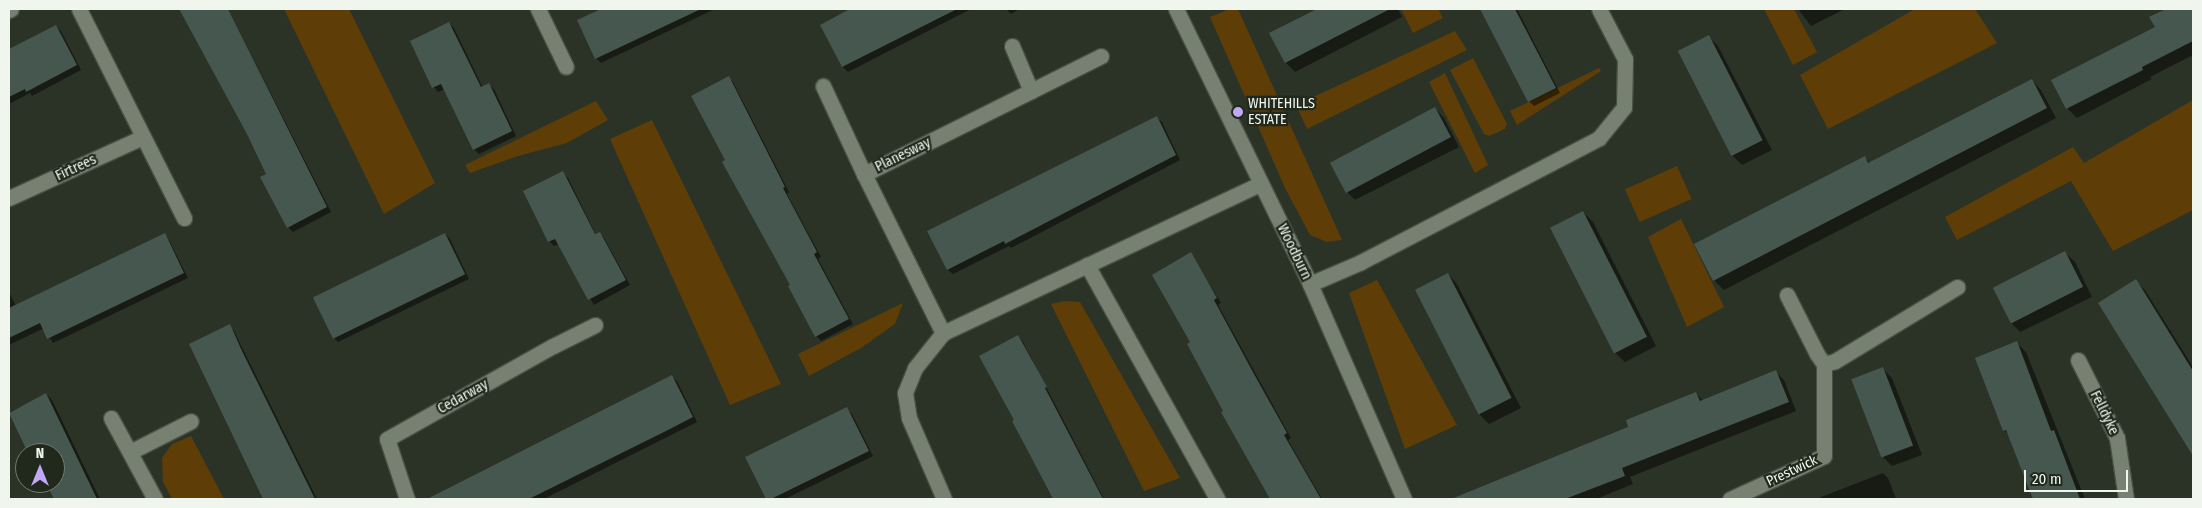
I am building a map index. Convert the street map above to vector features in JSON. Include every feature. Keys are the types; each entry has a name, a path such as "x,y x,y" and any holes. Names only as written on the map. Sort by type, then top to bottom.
{"street":[{"path":"80,9 142,137 184,218"},
{"path":"538,9 566,67"},
{"name":"Woodburn","path":"1176,9 1310,284 1404,499"},
{"path":"1310,284 1361,262 1599,138 1624,107 1625,59 1599,9"},
{"path":"1012,46 1031,91"},
{"name":"Planesway","path":"944,333 864,174 1101,56"},
{"path":"823,86 864,174"},
{"name":"Firtrees","path":"9,198 142,137"},
{"path":"944,499 908,418 905,393 915,368 944,333 1260,184"},
{"path":"1087,265 1217,499"},
{"path":"1787,295 1824,364 1835,360 1957,286"},
{"name":"Cedarway","path":"407,499 386,439 553,346 595,325"},
{"name":"Felldyke","path":"2078,360 2117,438 2126,499"},
{"name":"Prestwick","path":"1730,499 1824,456 1824,364"},
{"path":"111,418 155,499"},
{"path":"130,452 191,421"}],"shaded area":[{"path":"284,9 349,9 435,183 384,214"},
{"path":"1230,9 1238,9 1342,240 1327,242 1310,235 1285,188 1210,17"},
{"path":"1401,9 1438,9 1443,18 1413,33"},
{"path":"1764,9 1794,9 1817,52 1793,65"},
{"path":"1915,9 1975,9 1997,43 1828,129 1800,75"},
{"path":"1455,31 1467,50 1307,129 1296,105"},
{"path":"1473,58 1507,124 1505,129 1489,136 1484,134 1450,70"},
{"path":"1599,68 1601,71 1517,125 1510,111"},
{"path":"1445,73 1488,165 1475,173 1429,82"},
{"path":"2193,100 2193,210 2113,251 2071,181 1957,240 1945,217 2073,147 2084,163"},
{"path":"596,101 608,120 567,143 518,156 470,173 465,165"},
{"path":"652,120 781,384 730,405 610,139"},
{"path":"1677,166 1692,199 1640,222 1625,189"},
{"path":"1681,219 1724,307 1687,327 1648,237"},
{"path":"1377,280 1457,425 1405,449 1349,293"},
{"path":"1065,301 1080,302 1180,478 1144,491 1051,304"},
{"path":"903,303 895,324 861,348 809,376 798,354"},
{"path":"191,436 224,499 172,499 163,482 162,458 172,444"}],"building":[{"path":"179,9 228,9 327,207 287,228 260,177 266,174 247,134"},
{"path":"601,9 701,9 595,59 577,20"},
{"path":"850,9 957,9 842,67 820,25"},
{"path":"1317,9 1390,9 1285,63 1269,33"},
{"path":"1480,9 1515,9 1556,88 1528,102"},
{"path":"2166,9 2193,9 2193,41 2142,67 2143,70 2066,109 2051,80 2155,27 2149,17"},
{"path":"449,22 481,87 489,83 512,131 473,150 441,84 432,88 410,41"},
{"path":"56,25 77,65 26,92 25,89 9,97 9,49"},
{"path":"1709,35 1763,140 1731,156 1678,51"},
{"path":"729,76 785,187 783,188 817,252 814,254 849,319 815,337 788,286 790,285 722,162 725,160 691,96"},
{"path":"2032,79 2047,108 1713,281 1694,244 1865,156 1868,163"},
{"path":"1435,107 1451,137 1346,193 1330,163"},
{"path":"1157,116 1176,155 1005,244 1004,241 947,270 927,231"},
{"path":"563,171 595,234 600,232 626,280 588,300 555,239 548,242 523,191"},
{"path":"1583,211 1647,337 1614,353 1550,228"},
{"path":"165,233 184,273 47,339 40,323 9,338 9,308"},
{"path":"445,233 465,274 333,339 313,297"},
{"path":"2065,251 2083,287 2011,323 1993,288"},
{"path":"1191,252 1217,298 1214,300 1287,433 1284,435 1321,499 1270,499 1221,412 1223,411 1187,344 1190,342 1152,275"},
{"path":"1448,273 1512,398 1479,415 1415,290"},
{"path":"2136,279 2193,371 2193,456 2098,303"},
{"path":"230,324 315,499 263,499 189,344"},
{"path":"1018,335 1047,387 1045,388 1103,499 1053,499 1012,421 1014,420 979,356"},
{"path":"2017,341 2051,431 2054,430 2080,499 2033,499 2006,430 2003,431 1975,358"},
{"path":"1883,367 1913,445 1881,458 1851,379"},
{"path":"1776,370 1789,402 1622,468 1625,476 1565,499 1451,499 1628,427 1626,420 1696,392 1700,401"},
{"path":"672,375 693,417 670,429 529,499 427,499"},
{"path":"46,393 97,499 54,499 51,493 65,493 65,443 23,443 9,413"},
{"path":"847,407 869,451 771,499 766,499 745,457"}],"place":[{"name":"WHITEHILLS ESTATE","path":"1238,112"}]}
